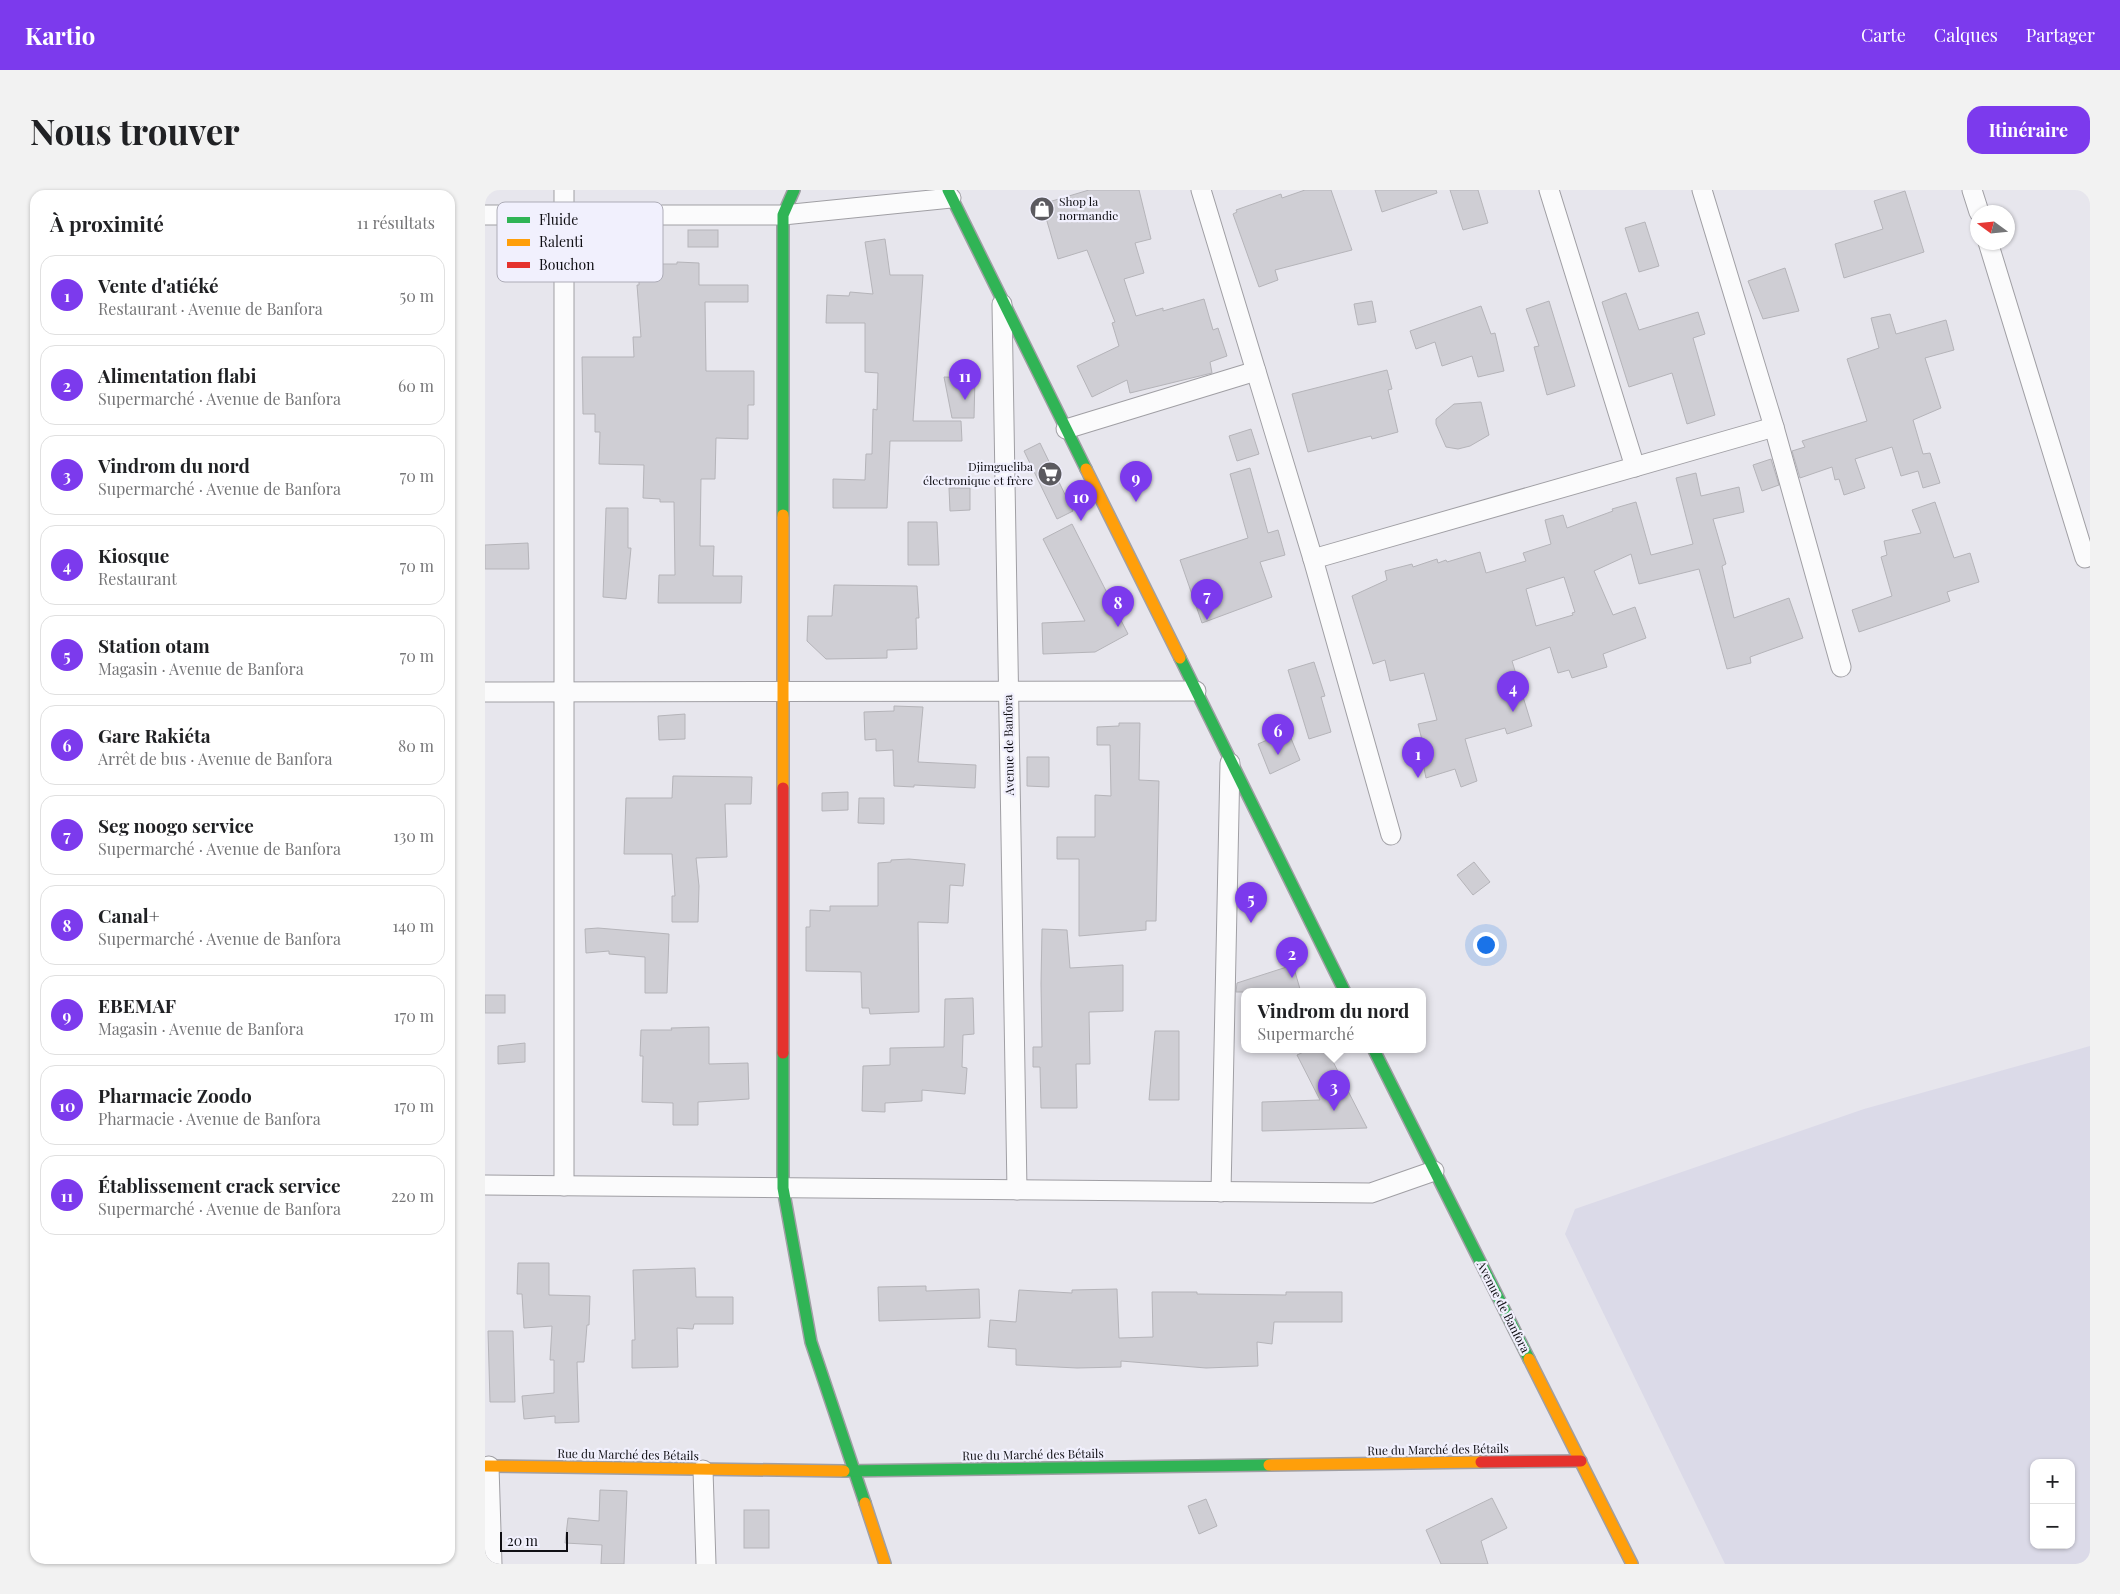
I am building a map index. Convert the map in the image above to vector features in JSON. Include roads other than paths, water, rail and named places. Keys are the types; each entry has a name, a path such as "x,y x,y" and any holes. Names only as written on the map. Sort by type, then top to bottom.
{"street":[{"path":"794,190 783,215 783,1188 811,1342 885,1564"},
{"path":"1201,190 1313,559 1391,835"},
{"path":"1549,190 1635,466"},
{"path":"1702,190 1774,426 1841,667"},
{"path":"1972,190 1977,205"},
{"path":"663,215 783,215 949,194"},
{"name":"Avenue de Banfora","path":"949,194 1343,988"},
{"path":"1990,250 2085,558"},
{"path":"564,282 564,1186"},
{"name":"Avenue de Banfora","path":"1001,300 1017,1190"},
{"path":"1066,429 1256,371"},
{"path":"1313,559 1774,426"},
{"path":"485,692 1196,691"},
{"name":"Avenue de Banfora","path":"1221,1192 1230,759"},
{"name":"Avenue de Banfora","path":"1375,1053 1632,1564"},
{"path":"485,1185 1371,1193 1434,1171"},
{"name":"Rue du Marché des Bétails","path":"487,1466 854,1471 1581,1462"},
{"path":"487,1466 492,1564"},
{"path":"703,1470 706,1564"}],"place":[{"name":"Shop la normandie","path":"1042,209"},
{"name":"Établissement crack service","path":"965,400"},
{"name":"Djimgueliba électronique et frère","path":"1050,474"},
{"name":"EBEMAF","path":"1136,502"},
{"name":"Pharmacie Zoodo","path":"1081,521"},
{"name":"Seg noogo service","path":"1207,620"},
{"name":"Canal+","path":"1118,627"},
{"name":"Kiosque","path":"1513,712"},
{"name":"Gare Rakiéta","path":"1278,755"},
{"name":"Vente d'atiéké","path":"1418,778"},
{"name":"Station otam","path":"1251,923"},
{"name":"Alimentation flabi","path":"1292,978"},
{"name":"Vindrom du nord","path":"1334,1111"}]}
